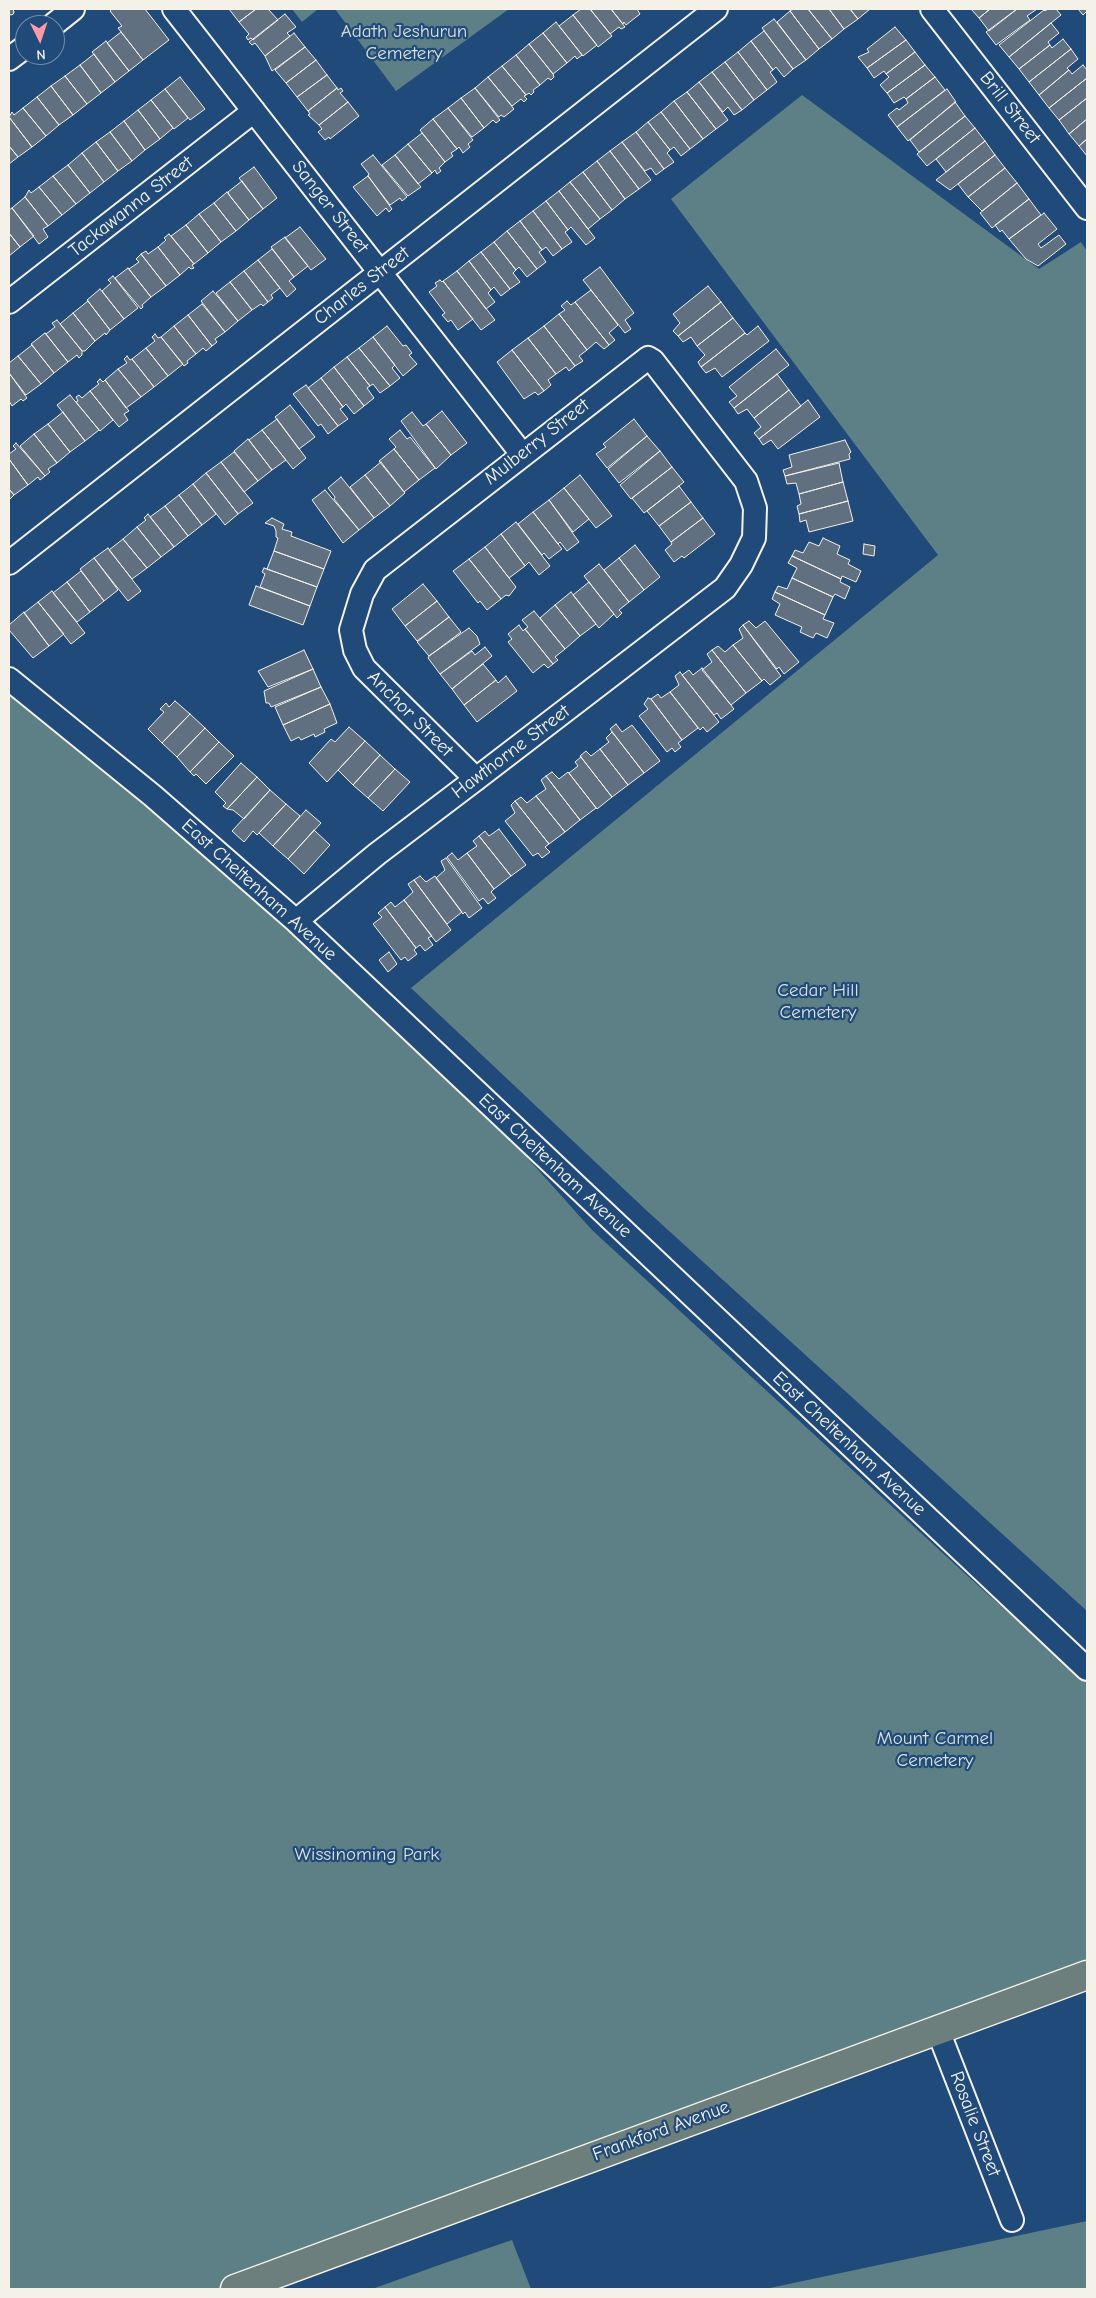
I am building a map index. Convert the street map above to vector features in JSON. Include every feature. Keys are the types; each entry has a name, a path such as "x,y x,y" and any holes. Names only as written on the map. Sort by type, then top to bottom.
{"main road":[{"name":"Frankford Avenue","path":"235,2289 937,2028 1087,1975"}],"street":[{"name":"Sanger Street","path":"174,9 522,454"},
{"name":"Charles Street","path":"9,563 716,9"},
{"name":"Brill Street","path":"932,9 1087,208"},
{"name":"Tackawanna Street","path":"9,302 254,111"},
{"name":"Mulberry Street","path":"384,562 648,358 652,360 682,400"},
{"name":"Hawthorne Street","path":"296,922 377,854 728,584 741,565 754,538 755,508 746,481 682,400"},
{"name":"Anchor Street","path":"384,562 375,570 354,614 351,630 355,650 364,668 476,779"},
{"name":"East Cheltenham Avenue","path":"9,679 153,796 296,922 1087,1669"},
{"name":"Rosalie Street","path":"937,2028 1012,2220"}],"green space":[{"name":"Adath Jeshurun Cemetery","path":"292,9 318,9 302,22"},
{"name":"Adath Jeshurun Cemetery","path":"335,9 509,9 396,91"},
{"name":"Cedar Hill Cemetery","path":"802,95 1039,269 1081,242 1087,251 1087,1611 646,1210 411,988 938,555 671,199"},
{"name":"Wissinoming Park","path":"9,679 429,1048 592,1230 972,1580 1087,1683 1087,1975 235,2289 9,2289"},
{"path":"1087,2221 1087,2289 765,2289"},
{"path":"512,2240 531,2289 372,2289 442,2264"}],"building":[{"path":"11,9 14,12 11,15 8,12"},
{"path":"112,9 145,9 169,40 143,60 118,28 122,26 110,11"},
{"path":"229,9 256,9 239,22"},
{"path":"256,9 268,9 278,20 253,40 251,38 248,40 246,37 249,34 239,22"},
{"path":"581,9 590,9 612,36 598,47 573,15"},
{"path":"590,9 611,9 625,27 621,29 619,27 610,34"},
{"path":"611,9 637,9 640,14 626,25 624,22 623,24"},
{"path":"793,9 808,9 832,39 819,49 790,11"},
{"path":"808,9 829,9 844,29 832,39"},
{"path":"829,9 850,9 858,19 844,29"},
{"path":"850,9 870,9 858,19"},
{"path":"971,9 990,9 979,18"},
{"path":"990,9 1017,9 989,31 979,18"},
{"path":"1017,9 1037,9 1027,16 1030,20 996,45 986,32"},
{"path":"1056,9 1061,15 1009,57 999,45 1044,10"},
{"path":"1078,9 1087,9 1087,11 1083,15"},
{"path":"790,11 819,49 806,60 777,22"},
{"path":"285,14 296,27 287,33 290,36 265,56 255,43 252,45 249,42"},
{"path":"573,15 597,45 583,56 559,26"},
{"path":"774,19 806,60 793,69 762,28"},
{"path":"556,22 582,55 577,59 575,56 567,63 543,33"},
{"path":"1051,23 1059,33 1048,42 1050,45 1019,69 1009,57"},
{"path":"895,27 906,40 867,68 858,57 869,52 867,49"},
{"path":"764,31 793,69 784,77 776,67 773,70 751,41"},
{"path":"121,32 143,60 129,71 107,43"},
{"path":"294,33 305,47 272,71 265,56"},
{"path":"543,33 567,63 553,74 529,44"},
{"path":"1063,39 1071,49 1029,82 1019,69 1050,45 1052,48"},
{"path":"906,40 915,52 886,74 884,71 874,78 867,68"},
{"path":"106,41 129,71 115,82 92,52"},
{"path":"751,41 773,70 770,72 777,82 767,90 738,52"},
{"path":"529,44 554,77 551,80 548,78 540,85 516,55"},
{"path":"305,47 316,60 286,83 275,70"},
{"path":"1071,49 1078,59 1067,68 1069,70 1039,95 1029,82"},
{"path":"738,52 767,90 754,100 725,62"},
{"path":"915,52 925,65 887,93 880,85 889,77 886,74"},
{"path":"94,54 115,82 101,93 80,65"},
{"path":"516,55 540,85 533,90 534,92 531,95 529,93 526,95 502,66"},
{"path":"316,60 327,75 297,97 286,83"},
{"path":"725,62 754,100 742,110 712,72"},
{"path":"80,65 101,93 87,104 65,76"},
{"path":"925,65 935,77 906,99 904,97 894,103 887,93"},
{"path":"1083,65 1087,70 1087,78 1049,108 1039,95 1069,70 1072,74"},
{"path":"502,66 526,95 524,96 527,99 524,102 521,99 512,106 488,77"},
{"path":"712,72 742,110 734,115 728,107 723,112 699,82"},
{"path":"327,75 337,88 308,111 297,97"},
{"path":"65,76 87,104 73,115 51,86"},
{"path":"180,77 205,109 190,120 165,89"},
{"path":"488,77 514,109 504,117 501,115 499,117 475,88"},
{"path":"935,77 945,90 897,127 888,115 908,103 906,99"},
{"path":"1087,78 1087,98 1059,120 1049,108"},
{"path":"699,82 728,120 716,129 687,92"},
{"path":"51,86 73,115 59,125 37,97"},
{"path":"337,88 338,90 341,88 343,91 340,93 348,102 319,125 308,115 310,114 308,111"},
{"path":"475,88 500,120 496,123 493,120 484,128 461,98"},
{"path":"165,89 188,118 174,129 151,100"},
{"path":"947,89 956,102 908,141 897,127"},
{"path":"687,92 716,129 703,139 674,101"},
{"path":"37,97 59,125 46,136 23,108"},
{"path":"461,98 484,128 472,137 448,108"},
{"path":"1087,98 1087,119 1069,134 1059,120"},
{"path":"151,100 173,128 160,139 138,110"},
{"path":"674,101 703,139 690,149 661,112"},
{"path":"348,102 359,116 330,139 329,137 325,140 318,132 322,129 319,125"},
{"path":"955,102 965,116 919,152 910,140"},
{"path":"23,108 46,136 32,147 9,117 12,112 14,115"},
{"path":"448,108 473,140 468,144 470,147 463,153 459,147 457,149 433,119"},
{"path":"138,110 160,139 145,150 124,121"},
{"path":"661,112 690,149 681,156 674,147 670,150 648,122"},
{"path":"965,116 975,128 927,166 917,154"},
{"path":"9,117 32,147 18,157 9,146"},
{"path":"433,119 457,149 451,153 453,156 445,162 420,130"},
{"path":"1087,119 1087,139 1079,146 1069,134"},
{"path":"124,121 145,150 132,161 110,132"},
{"path":"648,122 670,150 667,153 674,162 664,169 636,132"},
{"path":"975,128 985,141 946,172 936,159"},
{"path":"110,132 132,161 118,171 96,142"},
{"path":"636,132 664,169 656,175 651,168 645,171 622,142"},
{"path":"422,133 445,162 439,168 441,171 437,174 435,170 432,173 408,144"},
{"path":"1087,139 1087,156 1079,146"},
{"path":"985,141 995,155 950,190 936,180"},
{"path":"96,142 118,171 104,182 82,153"},
{"path":"622,142 651,180 639,189 610,151"},
{"path":"408,144 432,173 418,184 395,155"},
{"path":"9,146 18,157 9,164"},
{"path":"610,151 639,189 625,199 597,161"},
{"path":"82,153 104,182 90,193 68,165"},
{"path":"373,155 407,197 402,201 400,198 390,205 368,176 369,174 361,164"},
{"path":"395,155 421,187 408,196 382,165"},
{"path":"995,155 1005,168 968,197 958,184"},
{"path":"597,161 625,199 612,210 583,172"},
{"path":"68,165 90,193 76,204 53,176"},
{"path":"254,167 277,198 263,209 239,178"},
{"path":"1005,168 1017,183 982,211 968,197"},
{"path":"583,172 612,210 600,219 570,182"},
{"path":"53,176 76,204 62,215 39,187"},
{"path":"368,176 392,209 389,212 386,208 377,216 353,187"},
{"path":"242,181 263,209 249,220 228,192"},
{"path":"570,182 600,219 588,229 559,191"},
{"path":"1017,183 1029,199 992,228 980,213"},
{"path":"39,187 62,215 48,226 25,197 29,190 31,193"},
{"path":"559,191 595,238 586,245 571,227 568,230 546,201"},
{"path":"227,192 249,220 236,231 214,203"},
{"path":"25,197 48,226 43,229 48,237 39,244 12,208"},
{"path":"1029,199 1041,215 1009,239 995,225"},
{"path":"546,201 568,230 565,232 572,242 562,249 533,211"},
{"path":"214,203 236,231 221,242 199,214"},
{"path":"12,208 34,236 20,247 9,233 9,210"},
{"path":"533,211 562,249 553,256 546,247 542,250 520,221"},
{"path":"1044,213 1057,229 1038,244 1041,248 1059,235 1066,244 1038,266 1026,259 1009,239"},
{"path":"199,214 221,242 208,253 186,225"},
{"path":"520,221 542,250 539,252 546,262 537,269 507,231"},
{"path":"186,225 208,253 194,264 171,236"},
{"path":"300,227 326,259 311,270 285,238"},
{"path":"507,231 537,269 527,277 519,267 516,270 494,242"},
{"path":"9,233 20,247 9,256"},
{"path":"169,234 194,264 192,265 194,268 191,269 189,267 180,275 158,247 166,240 164,238"},
{"path":"285,237 308,266 294,277 271,247"},
{"path":"494,242 516,270 513,273 520,282 510,289 481,252"},
{"path":"158,247 180,275 166,286 141,254 146,251 148,254"},
{"path":"272,249 294,277 289,281 296,289 287,297 258,260"},
{"path":"481,252 510,289 501,296 494,287 491,290 469,261"},
{"path":"141,254 166,286 151,297 129,269 139,262 136,259"},
{"path":"258,260 280,288 271,295 273,298 268,302 244,271"},
{"path":"469,261 491,290 488,293 495,302 486,309 457,271"},
{"path":"600,267 634,313 625,320 631,329 625,333 583,280"},
{"path":"128,268 151,297 142,305 141,309 115,278"},
{"path":"244,271 268,302 263,306 261,304 252,310 230,282"},
{"path":"457,271 495,320 481,330 443,281"},
{"path":"113,276 138,308 124,319 102,291 111,283 108,280"},
{"path":"440,280 443,281 473,319 458,330 451,320 448,322 442,315 445,313 429,292 437,286 435,283"},
{"path":"230,282 252,310 238,321 216,293"},
{"path":"708,286 721,302 678,336 673,331 680,323 673,314"},
{"path":"100,289 124,319 110,330 87,300"},
{"path":"591,290 618,325 609,333 615,340 609,345 575,302"},
{"path":"213,291 238,321 225,332 201,301"},
{"path":"88,301 110,330 106,335 105,333 95,341 73,313"},
{"path":"567,301 571,305 575,302 609,345 604,349 596,342 587,350 559,314 565,310 561,306"},
{"path":"721,302 733,318 697,346 691,337 683,342 678,336"},
{"path":"202,304 225,332 215,339 217,342 212,346 188,315"},
{"path":"73,313 95,341 85,351 82,351 60,324"},
{"path":"559,314 587,350 579,356 583,361 575,366 544,326"},
{"path":"188,315 212,346 206,351 203,348 196,354 174,326"},
{"path":"733,318 745,333 701,367 698,362 705,355 697,346"},
{"path":"57,320 82,351 82,355 79,358 77,355 68,362 46,334 55,327 52,323"},
{"path":"174,326 196,354 184,366 161,337"},
{"path":"387,326 403,346 406,345 412,353 409,355 417,364 403,376 373,337"},
{"path":"544,326 575,366 569,371 566,367 556,374 528,338"},
{"path":"758,326 769,341 722,377 715,368 706,373 701,367 745,333 747,335"},
{"path":"45,333 68,362 54,373 31,344"},
{"path":"155,334 158,338 161,337 183,364 168,376 146,348 155,341 152,337"},
{"path":"373,337 395,365 392,368 400,378 390,386 359,348"},
{"path":"528,338 556,374 548,380 551,385 544,391 512,350"},
{"path":"32,345 54,373 41,384 18,356"},
{"path":"146,348 168,376 154,387 132,359"},
{"path":"359,348 390,386 380,393 373,384 370,386 347,357"},
{"path":"776,349 789,365 734,408 729,402 737,396 729,387"},
{"path":"512,350 544,391 538,395 535,392 524,399 497,362"},
{"path":"18,356 41,384 26,395 9,373 9,363"},
{"path":"127,356 130,360 132,359 154,387 141,397 118,369 127,363 124,359"},
{"path":"347,357 370,386 367,388 374,398 364,406 334,367"},
{"path":"334,367 364,406 354,414 346,404 343,407 321,378"},
{"path":"118,369 141,397 126,408 105,380"},
{"path":"9,373 27,398 23,401 21,399 12,406 9,401"},
{"path":"777,374 789,390 754,418 747,409 738,414 734,408"},
{"path":"321,378 343,407 340,409 348,419 338,426 308,388"},
{"path":"100,379 103,382 105,380 129,411 124,414 128,420 119,427 90,391 99,384 97,382"},
{"path":"306,385 338,426 328,434 321,424 318,426 293,394"},
{"path":"789,390 801,406 759,439 754,433 761,427 754,418"},
{"path":"90,391 113,420 100,431 76,402 78,401 76,397 79,395 82,398"},
{"path":"70,395 99,430 85,441 57,405"},
{"path":"808,400 820,417 778,449 771,440 763,445 759,439"},
{"path":"290,405 315,437 299,449 275,417"},
{"path":"442,411 467,443 451,455 426,424"},
{"path":"63,412 85,441 70,452 48,424"},
{"path":"412,412 423,426 426,424 451,455 436,469 401,421"},
{"path":"277,419 306,458 293,469 262,430"},
{"path":"634,419 647,436 607,468 596,454 606,447 603,444"},
{"path":"48,424 70,452 57,463 34,434"},
{"path":"262,430 286,460 272,470 249,440"},
{"path":"400,430 407,439 410,437 435,468 419,480 394,449 396,447 389,439"},
{"path":"34,434 57,463 48,469 50,472 45,476 20,446"},
{"path":"647,436 660,451 619,483 608,469"},
{"path":"248,439 272,470 258,481 234,451"},
{"path":"845,440 851,452 849,454 850,459 785,476 783,470 792,467 789,455"},
{"path":"16,443 45,476 40,480 38,477 28,485 9,459 9,454 16,449 13,446"},
{"path":"394,449 419,480 404,492 379,461"},
{"path":"660,451 672,467 631,499 620,485"},
{"path":"234,452 258,481 244,492 221,462"},
{"path":"9,459 28,485 14,495 9,489"},
{"path":"221,462 253,503 238,514 206,473"},
{"path":"381,462 405,493 390,506 365,475"},
{"path":"839,463 843,482 799,494 796,483 787,484 785,476"},
{"path":"672,467 684,482 644,513 632,498"},
{"path":"206,473 238,514 225,525 193,484"},
{"path":"365,475 390,506 374,518 350,487"},
{"path":"580,475 612,516 596,528 564,488"},
{"path":"341,477 374,518 359,530 334,499 335,497 328,488"},
{"path":"843,482 848,501 799,514 797,506 801,504 799,494"},
{"path":"193,484 216,514 202,525 179,495"},
{"path":"679,486 691,502 659,526 647,511"},
{"path":"564,488 589,519 573,532 549,500"},
{"path":"9,489 14,495 9,500"},
{"path":"325,490 359,530 343,543 312,500"},
{"path":"179,495 202,525 188,536 165,506"},
{"path":"549,500 579,542 567,551 560,542 558,544 533,512"},
{"path":"848,501 853,521 809,532 806,520 800,522 799,514"},
{"path":"691,502 703,518 671,542 659,526"},
{"path":"165,506 188,536 174,547 150,517"},
{"path":"533,512 562,549 549,559 544,553 542,555 518,524"},
{"path":"148,514 174,547 161,557 137,527 146,520 144,518"},
{"path":"272,518 284,524 282,529 292,532 291,536 331,551 324,569 274,551 278,538 276,537 276,531 274,526 265,523"},
{"path":"703,518 715,534 684,558 682,556 674,562 665,550 672,544 671,542"},
{"path":"516,522 550,566 539,575 529,562 525,566 501,534"},
{"path":"137,527 161,557 147,568 123,539"},
{"path":"501,534 525,566 509,578 485,547"},
{"path":"823,538 840,546 837,554 850,560 848,564 861,571 856,582 842,576 841,579 792,556 795,550 803,553 809,542 819,546"},
{"path":"123,539 147,568 132,579 109,550"},
{"path":"864,544 875,546 874,556 863,554"},
{"path":"635,545 660,577 644,590 619,558"},
{"path":"485,547 516,587 509,596 506,595 501,599 469,559"},
{"path":"108,548 141,591 128,601 94,558"},
{"path":"274,551 324,569 317,587 267,569"},
{"path":"792,556 841,579 840,582 850,587 845,599 835,594 833,597 792,578 797,568 788,563"},
{"path":"94,558 118,590 104,601 80,569"},
{"path":"619,558 644,590 629,602 604,570"},
{"path":"469,559 501,599 487,610 480,601 478,603 453,571"},
{"path":"599,564 629,602 619,610 622,613 617,618 584,576"},
{"path":"264,568 317,587 310,606 260,587 265,574 262,572"},
{"path":"81,571 104,601 90,612 67,582"},
{"path":"792,578 833,597 825,615 775,592 778,586 787,589"},
{"path":"67,582 90,612 77,622 53,593"},
{"path":"589,582 614,614 599,628 573,595"},
{"path":"423,584 437,601 405,626 392,609"},
{"path":"256,586 310,606 303,625 249,605"},
{"path":"52,591 85,633 71,644 38,602"},
{"path":"571,592 596,624 580,636 555,605"},
{"path":"775,592 825,615 823,619 834,623 827,638 816,633 813,638 800,632 802,627 775,615 780,604 772,599"},
{"path":"437,601 449,617 417,641 405,626"},
{"path":"38,602 64,634 49,646 24,613"},
{"path":"555,605 580,636 565,649 540,618"},
{"path":"534,611 565,649 555,657 558,660 553,664 525,629 528,627 522,620"},
{"path":"24,612 49,646 33,658 9,630 9,625"},
{"path":"449,617 461,632 429,656 417,642"},
{"path":"749,621 756,628 765,621 799,662 784,674 779,667 777,669 743,625"},
{"path":"519,625 523,631 525,629 553,664 548,668 544,664 533,673 508,642 512,639 508,634"},
{"path":"743,625 781,676 770,685 764,679 762,681 733,645 743,638 739,629"},
{"path":"469,628 477,636 480,644 440,674 428,658 429,656"},
{"path":"733,645 762,681 746,693 712,650 718,646 725,652"},
{"path":"485,647 492,656 452,689 440,674 472,651 475,655"},
{"path":"304,650 313,669 268,687 258,671"},
{"path":"712,650 746,693 731,705 702,670 712,662 707,654"},
{"path":"483,664 496,680 464,705 452,689"},
{"path":"702,668 734,709 721,719 717,713 714,715 682,675 689,670 693,675"},
{"path":"313,669 321,687 271,707 269,703 266,703 264,691"},
{"path":"680,672 719,722 707,732 703,727 700,730 670,692 679,685 675,676"},
{"path":"506,676 517,691 477,722 464,705 496,680 498,683"},
{"path":"321,687 330,704 283,725 275,707"},
{"path":"670,692 698,728 682,740 651,699 658,694 661,698"},
{"path":"648,698 651,699 682,740 678,743 681,747 675,752 672,748 667,752 639,716 648,709 644,704"},
{"path":"175,701 190,714 162,743 148,729 164,712 160,709 166,703 169,707"},
{"path":"330,704 337,723 324,729 325,732 315,737 314,734 301,740 299,737 291,741 283,725"},
{"path":"190,714 205,728 177,757 162,743"},
{"path":"616,724 622,732 632,725 660,761 644,773 610,729"},
{"path":"349,727 365,741 327,782 309,763 331,739 335,742"},
{"path":"205,728 219,742 190,772 177,757"},
{"path":"612,732 644,773 628,785 600,749 609,742 606,738"},
{"path":"365,741 380,755 353,785 338,770"},
{"path":"219,742 234,756 206,784 196,774 194,776 190,772"},
{"path":"600,749 628,785 612,797 580,756 586,751 591,756"},
{"path":"380,755 395,769 368,798 353,785"},
{"path":"581,757 612,797 597,809 569,773 578,766 575,762"},
{"path":"241,763 257,777 227,809 223,806 226,803 215,792"},
{"path":"395,769 410,782 383,811 368,798"},
{"path":"552,772 559,779 568,772 596,808 580,820 546,776"},
{"path":"546,776 580,820 565,832 536,796 546,789 541,780"},
{"path":"257,777 270,790 244,819 233,810 227,809"},
{"path":"270,790 286,804 257,835 253,831 244,842 232,831"},
{"path":"536,796 565,832 549,844 515,801 521,797 527,803"},
{"path":"515,801 549,844 545,847 550,852 542,858 538,853 533,856 505,821 515,813 511,805"},
{"path":"286,804 300,816 273,846 259,833"},
{"path":"306,810 321,823 288,859 273,846"},
{"path":"499,829 526,865 511,876 479,836 485,831 489,836"},
{"path":"314,830 330,845 304,874 288,859"},
{"path":"479,836 511,876 494,889 467,853 477,846 473,841"},
{"path":"452,853 458,860 467,853 494,889 491,892 496,898 488,904 483,898 479,901 447,857"},
{"path":"446,858 482,908 469,918 465,912 463,914 436,878 445,870 441,861"},
{"path":"420,876 426,882 435,876 462,912 447,924 414,880"},
{"path":"414,880 451,930 436,942 404,900 413,892 408,884"},
{"path":"404,900 432,936 428,938 433,945 425,951 420,945 416,948 385,907 391,902 395,907"},
{"path":"385,907 416,948 414,950 417,954 408,961 405,957 401,960 373,924 382,917 378,913"},
{"path":"389,952 397,964 388,972 379,960"}],"park label":[{"name":"Mount Carmel Cemetery","path":"935,1750"}]}
